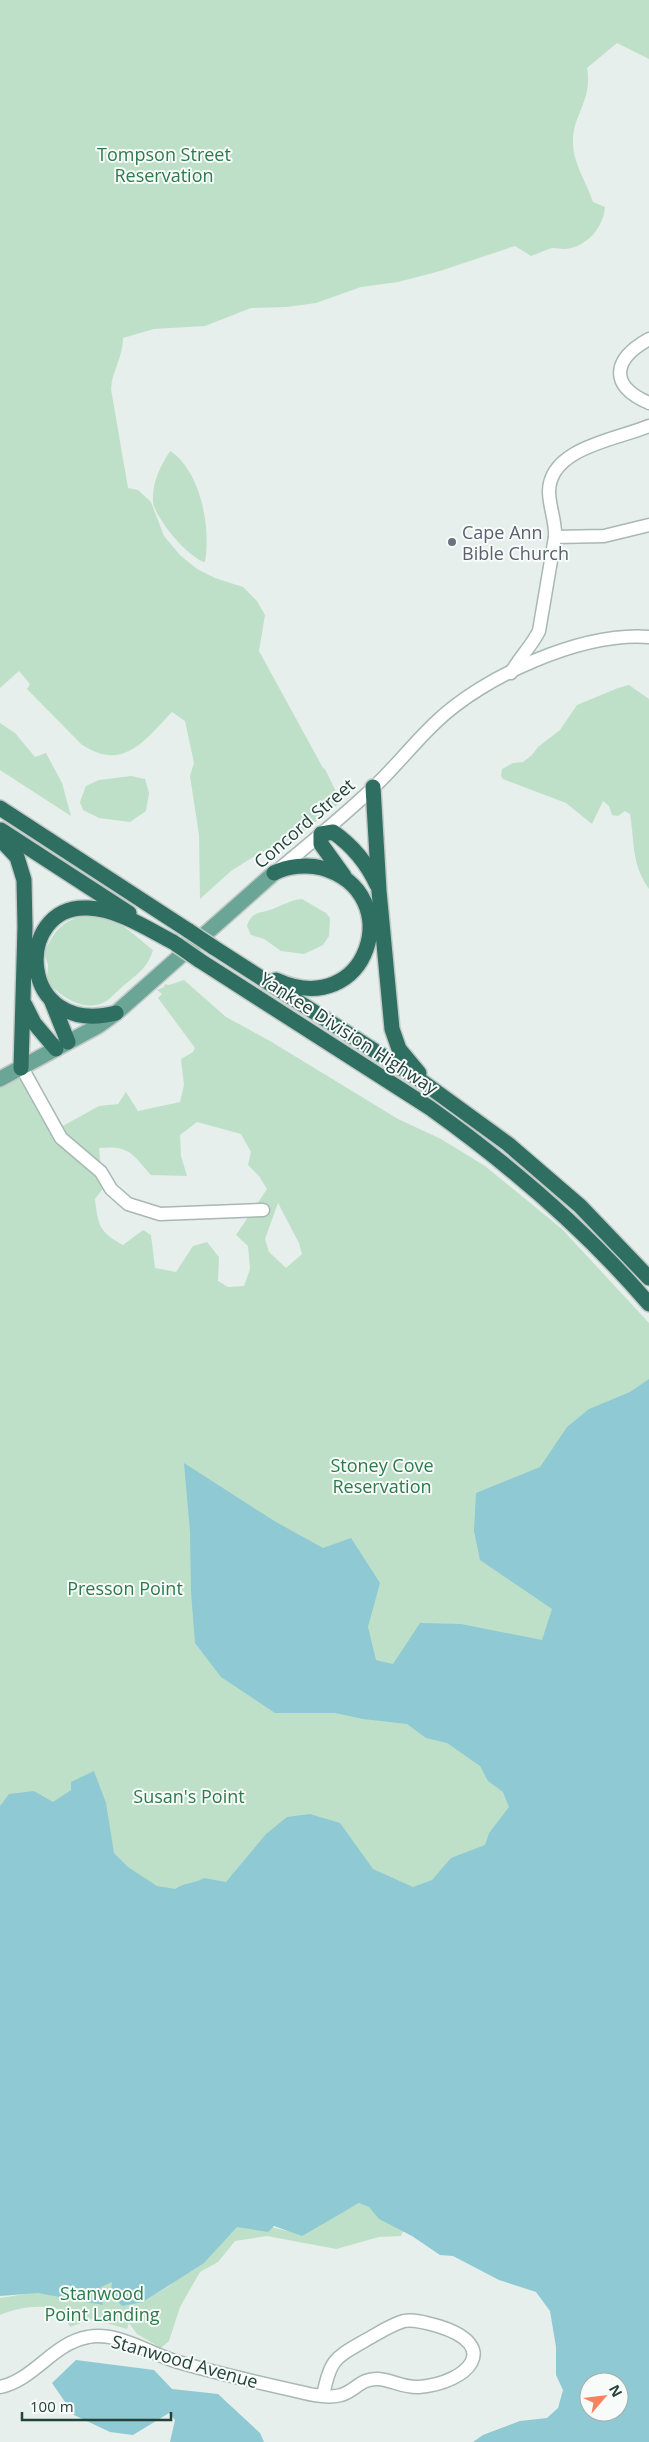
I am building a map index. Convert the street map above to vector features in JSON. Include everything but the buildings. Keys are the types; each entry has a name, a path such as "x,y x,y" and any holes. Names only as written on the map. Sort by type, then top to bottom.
{"highway":[{"path":"373,787 379,891 391,1022 399,1049 420,1074 508,1144"},
{"name":"Yankee Division Highway","path":"0,808 420,1080 508,1144 580,1206 649,1278"},
{"name":"Yankee Division Highway","path":"0,830 430,1108 465,1133 535,1189 599,1250 649,1304"},
{"path":"213,947 285,984 312,989 333,985 350,974 359,963 367,948 370,936 367,907 359,893 347,880 321,844 321,834 333,832 353,849 372,875 379,891"},
{"path":"0,839 17,857 24,876 24,996 21,1068"},
{"path":"274,873 289,868 311,866 333,872 347,880"},
{"path":"62,1045 50,998 38,978 36,951 49,925 70,910 90,908 106,911 130,920 175,943"},
{"path":"24,996 34,1023 62,1045"},
{"path":"50,998 63,1009 87,1017 116,1013"}],"main road":[{"name":"Concord Street","path":"0,1080 98,1026 116,1013 274,873"}],"street":[{"path":"649,339 630,351 623,361 620,376 626,390 649,403"},
{"path":"510,673 519,658 532,644 539,631 555,537 555,525 549,490 551,480 562,465 586,447 608,438 649,426"},
{"path":"555,537 604,536 649,525"},
{"name":"Concord Street","path":"274,873 373,787 436,723 467,697 538,659 599,640 621,636 649,637"},
{"path":"21,1068 61,1138 100,1172 111,1189 128,1204 160,1214 263,1210"},
{"path":"406,2321 425,2322 457,2332 470,2345 474,2356 470,2367 462,2374 441,2382 418,2387 398,2385 380,2379 366,2379 343,2395 323,2396 327,2373 339,2356 387,2327 406,2321"},
{"name":"Stanwood Avenue","path":"0,2387 20,2379 68,2343 89,2336 109,2337 175,2361 232,2377 323,2396"}],"green space":[{"name":"Tompson Street Reservation","path":"0,0 649,0 649,59 617,43 587,68 587,90 576,124 573,143 575,158 593,202 605,207 604,215 597,229 580,245 565,249 548,249 531,256 515,246 440,271 398,282 361,287 316,303 287,307 251,308 205,326 154,329 123,338 123,345 111,389 128,488 138,490 151,502 164,536 180,555 197,569 215,578 243,587 257,601 265,615 259,651 325,769 341,802 297,836 258,854 231,871 200,899 199,835 190,776 194,763 185,721 172,712 152,733 132,749 121,754 109,755 96,752 81,744 27,689 30,684 19,671 0,688"},
{"path":"170,451 181,460 189,472 201,501 205,517 205,562 190,554 182,546 166,527 155,509 153,495 155,481"},
{"path":"629,685 649,699 649,889 643,880 636,861 630,814 625,811 618,816 612,815 609,806 603,801 592,824 566,803 503,779 501,776 502,769 513,763 523,762 538,747 560,730 577,705"},
{"path":"0,723 15,733 35,757 46,753 62,783 71,816 0,770"},
{"path":"131,776 145,779 149,793 146,811 130,822 99,818 83,810 80,802 86,786 99,780"},
{"path":"302,899 326,913 330,918 329,936 323,945 304,954 281,951 264,939 251,935 247,926 252,917 291,901"},
{"path":"89,914 99,915 116,922 153,950 148,962 137,975 108,1000 92,1006 83,1005 67,998 47,982 48,965 44,953 52,937 61,927 72,920"},
{"path":"184,980 226,1017 270,1041 398,1119 441,1139 485,1166 562,1229 649,1323 649,1395 518,1788 509,1829 429,1893 237,1881 174,1893 0,1848 0,1083 20,1075 61,1127 99,1106 118,1104 126,1092 138,1111 180,1102 184,1085 181,1059 193,1052 195,1048 158,998 162,994 157,990 164,987 165,984 169,985","holes":["197,1122 241,1134 251,1152 248,1165 259,1176 267,1189 236,1235 248,1246 250,1269 244,1286 228,1287 218,1281 219,1257 207,1242 193,1246 176,1272 155,1268 151,1235 143,1230 123,1245 104,1232 99,1222 95,1199 104,1187 99,1148 118,1148 130,1152 151,1175 187,1176 181,1156 180,1135","278,1203 299,1243 302,1254 286,1268 269,1252 265,1239"]},
{"name":"Stanwood Point Landing","path":"363,2201 406,2224 401,2236 379,2237 336,2249 267,2236 235,2241 218,2262 200,2272 180,2307 169,2341 161,2348 137,2334 129,2323 127,2329 92,2319 70,2327 61,2310 45,2307 23,2308 0,2315 0,2298 115,2280 143,2302 169,2286 236,2227 260,2224 287,2231 308,2231"}],"water":[{"path":"649,1379 649,2442 473,2442 483,2435 520,2421 547,2418 558,2408 563,2390 556,2375 556,2347 550,2311 536,2292 499,2280 453,2256 440,2255 412,2236 379,2219 369,2207 359,2203 302,2236 274,2226 268,2232 237,2227 204,2263 143,2302 122,2306 111,2294 112,2282 101,2287 103,2305 38,2293 0,2296 0,1806 9,1794 34,1791 53,1802 71,1790 71,1782 94,1771 106,1803 114,1853 128,1867 157,1886 175,1889 204,1878 226,1882 266,1834 287,1817 310,1814 340,1823 373,1869 413,1887 432,1880 451,1858 485,1845 489,1833 509,1807 503,1792 488,1781 480,1766 447,1743 426,1738 407,1724 363,1719 335,1713 275,1713 221,1677 195,1643 191,1592 190,1532 184,1463 276,1522 323,1548 351,1538 380,1583 368,1627 376,1660 393,1664 420,1623 461,1624 542,1640 552,1609 480,1560 474,1531 476,1493 540,1467 567,1427 589,1409 630,1392"},
{"path":"76,2360 154,2370 172,2389 218,2394 260,2433 264,2442 170,2442 175,2420 169,2413 133,2435 110,2432 74,2415 52,2383"}],"place":[{"name":"Cape Ann Bible Church","path":"452,542"}],"park label":[{"name":"Stoney Cove Reservation","path":"382,1475"},
{"name":"Presson Point","path":"125,1588"},
{"name":"Susan's Point","path":"189,1796"}]}
